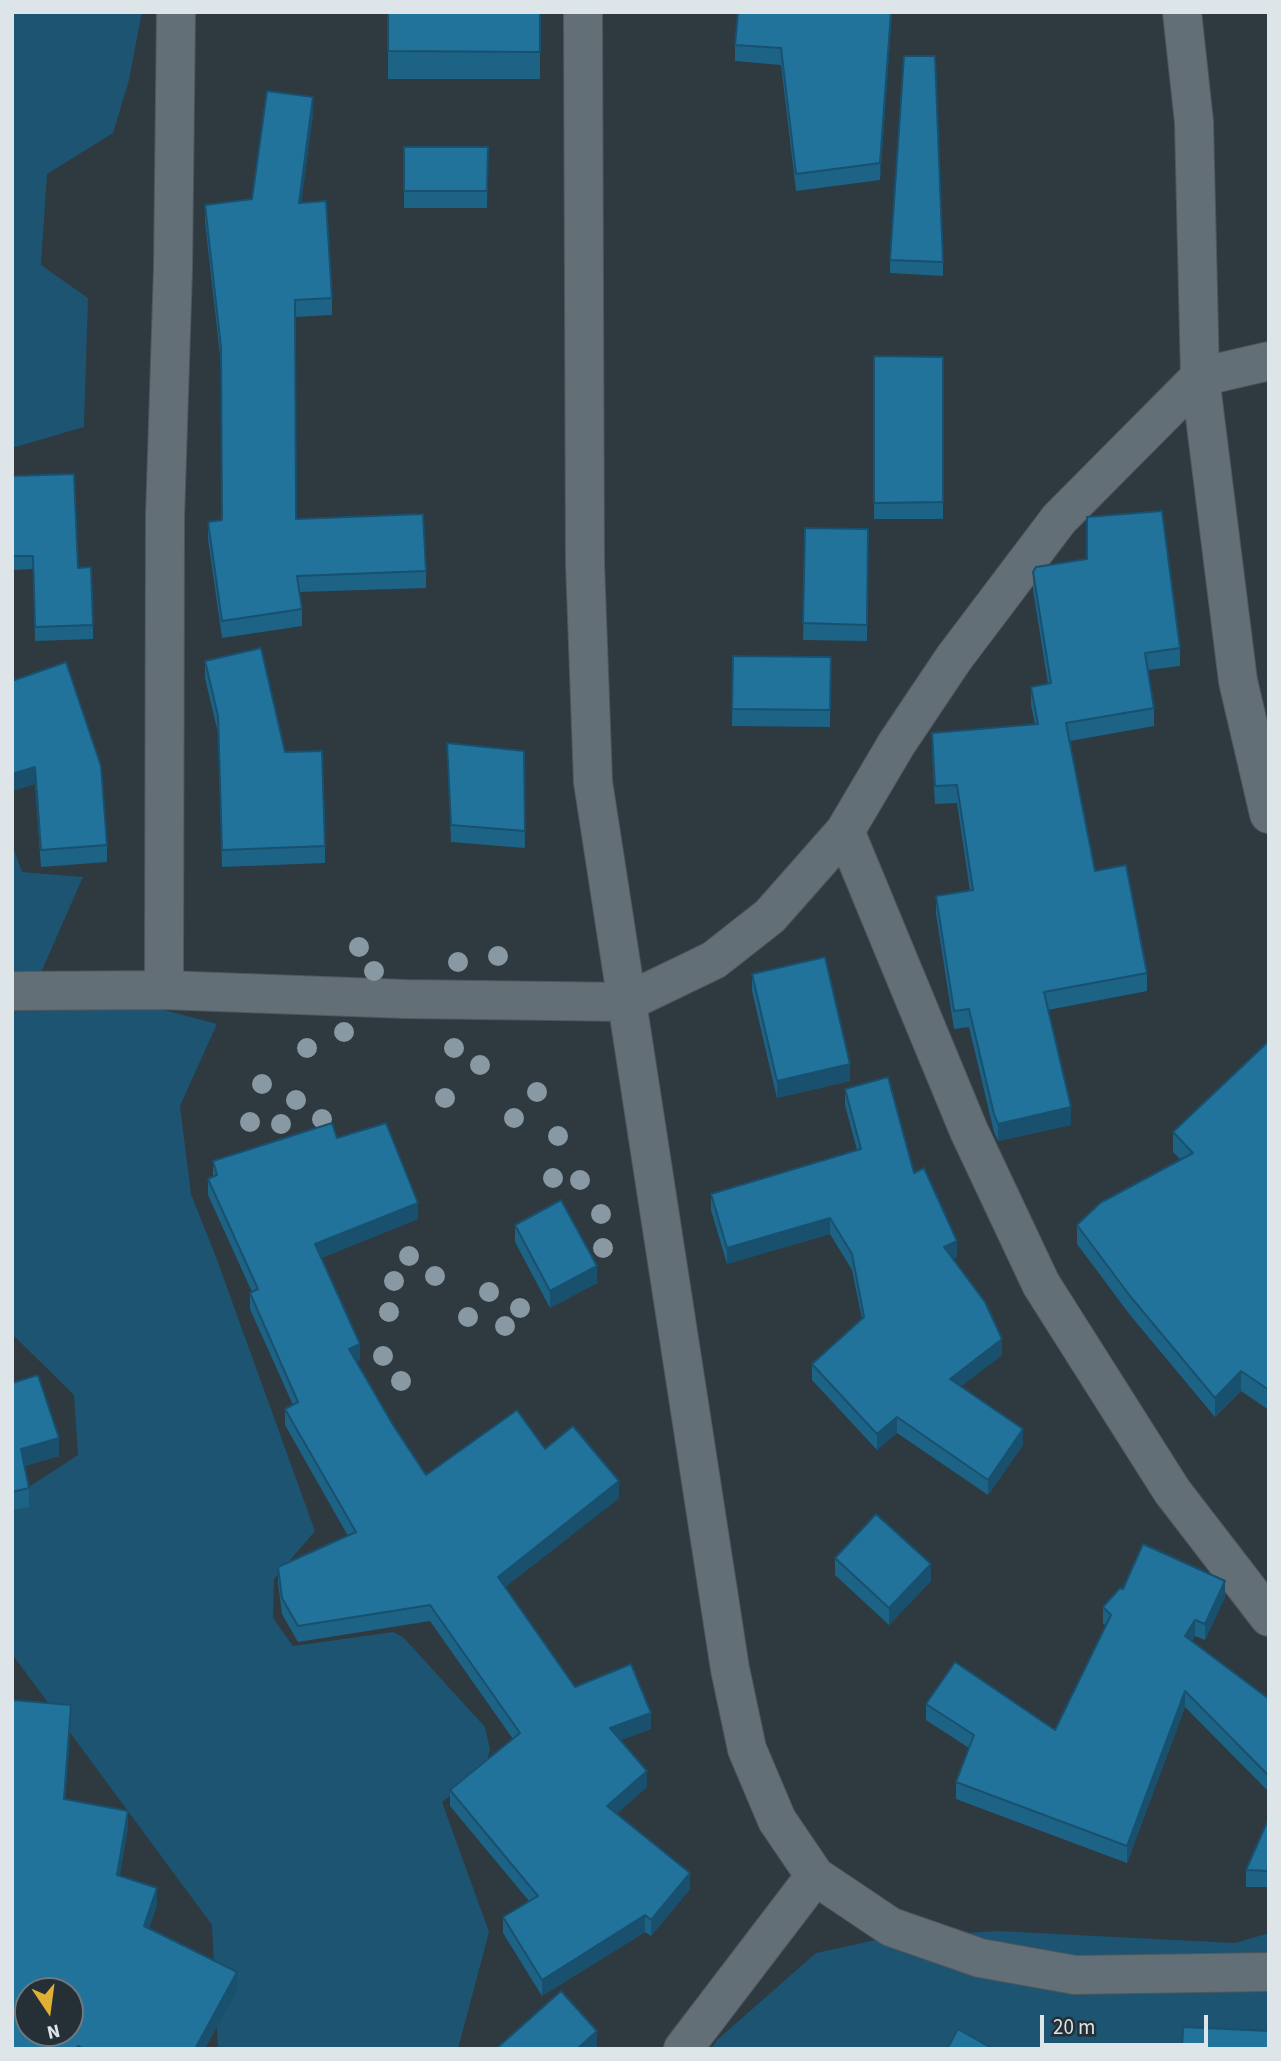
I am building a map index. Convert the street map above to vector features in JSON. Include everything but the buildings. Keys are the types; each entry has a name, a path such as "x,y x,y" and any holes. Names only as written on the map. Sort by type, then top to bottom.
{"street":[{"path":"163,990 165,517 173,269 176,12"},
{"path":"583,12 585,563 593,782 730,1669 747,1749 777,1820 815,1876 891,1927 979,1958 1075,1975 1269,1972"},
{"path":"1182,12 1194,122 1200,377 1238,681 1269,814"},
{"path":"12,990 163,990 405,999 627,1002 714,960 770,916 845,831 897,743 954,658 1059,519 1200,377 1269,361"},
{"path":"845,831 969,1131 1041,1284 1172,1491 1269,1617"},
{"path":"683,2049 815,1876"}],"shaded area":[{"path":"12,12 142,12 129,80 113,133 47,174 41,265 88,298 84,427 12,448"},
{"path":"12,844 22,872 83,877 39,977 217,1024 180,1106 191,1194 315,1531 274,1579 273,1618 293,1646 393,1632 403,1637 485,1727 490,1749 485,1770 442,1802 489,1932 458,2049 218,2049 212,1925 12,1654 12,1512 24,1490 78,1455 74,1395 12,1334"},
{"path":"998,1931 1235,1943 1269,1933 1269,2049 711,2049 717,2040 816,1953 880,1939"}]}
